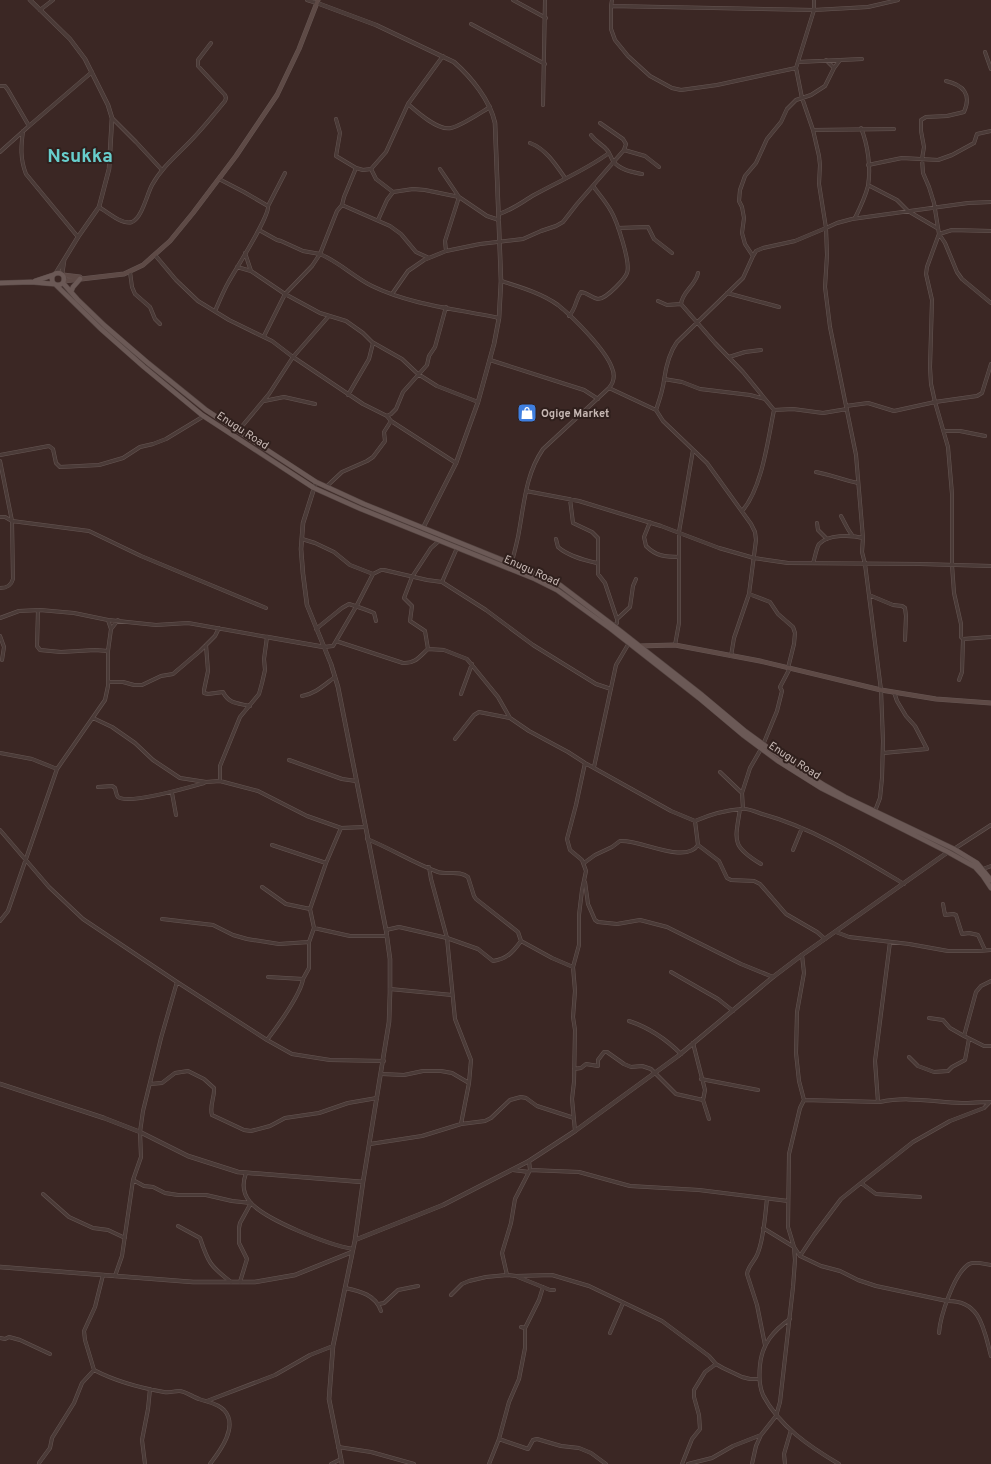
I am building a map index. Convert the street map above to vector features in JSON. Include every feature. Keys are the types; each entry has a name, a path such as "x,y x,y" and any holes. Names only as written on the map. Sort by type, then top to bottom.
{"main road":[{"path":"0,283 31,282 60,285 64,282 86,278 115,276 130,272 144,265 155,256 170,241 219,179 277,95 300,49 317,2"},
{"path":"31,282 54,274 86,278"},
{"path":"54,274 52,280 55,284"},
{"path":"62,275 64,282 71,292 94,315 148,363 206,410 316,482 364,504 560,585 614,626 637,647 675,645 789,668 881,690 936,699 991,703"},
{"path":"71,292 73,287 80,279"},
{"name":"Enugu Road","path":"55,284 144,367 204,416 314,488 558,590 629,643 637,647 762,747 821,788 975,867 991,888"},
{"path":"762,747 824,785 954,849 977,863 991,880"}],"street":[{"path":"30,0 70,39 85,59 108,105 112,118 109,169 99,207 54,274"},
{"path":"40,10 53,0"},
{"path":"307,0 317,2 376,25 454,62 464,70 490,107 495,123 500,220 501,281 499,318 490,360 478,402 456,463 423,528"},
{"path":"513,0 546,18"},
{"path":"543,105 546,18 545,0"},
{"path":"612,0 611,29 615,40 628,56 650,76 672,88 681,90 717,85 796,68"},
{"path":"814,0 814,10 796,68 802,98 813,130 819,161 819,184 826,228 827,256 825,288 830,327 856,455 863,538 862,552 865,564 881,690 883,753 880,791 875,811"},
{"path":"611,6 814,10 868,7 898,0"},
{"path":"471,24 545,64"},
{"path":"99,207 124,222 134,221 139,214 152,185 162,170 197,134 226,98 225,95 198,66 198,60 211,43"},
{"path":"985,52 991,69"},
{"path":"336,119 340,133 336,156 338,159 356,168 363,170 370,169 386,152 408,104 443,56"},
{"path":"798,62 862,59"},
{"path":"826,60 834,68"},
{"path":"752,256 743,240 742,233 744,218 739,201 740,190 745,176 756,163 767,139 781,122 786,109 796,100 818,91 825,86 840,60"},
{"path":"0,152 28,126 92,72"},
{"path":"946,81 959,85 964,90 967,99 966,107 964,112 955,115 926,117 921,120 921,131 924,147 922,159 923,173 929,187 937,228 945,243 956,272 962,279 991,303"},
{"path":"0,86 5,86 8,90 28,126"},
{"path":"408,104 423,117 441,127 450,129 490,107"},
{"path":"112,118 162,170"},
{"path":"392,294 408,271 429,258 446,251 480,244 523,239 556,226 562,222 624,150 626,144 625,140 600,123"},
{"path":"813,130 861,128 894,129"},
{"path":"856,218 868,185 867,146 861,128"},
{"path":"23,131 21,147 22,165 26,174 78,237"},
{"path":"868,165 902,158 930,161 938,160 952,155 974,143 977,134 991,132"},
{"path":"592,135 595,140 609,153 613,162 628,171 642,174"},
{"path":"14,140 21,147"},
{"path":"530,143 538,146 544,152 565,178"},
{"path":"624,150 645,156 659,167"},
{"path":"499,214 510,211 525,200 588,167 609,153"},
{"path":"264,336 285,294 312,266 320,254 337,210 342,205 356,168"},
{"path":"370,169 376,179 393,192"},
{"path":"440,169 459,197 487,216 500,220"},
{"path":"215,311 237,267 259,230 268,210 268,206 285,173"},
{"path":"219,179 268,206"},
{"path":"868,185 897,200 908,211 937,228"},
{"path":"569,316 575,308 581,292 596,298 600,298 615,288 627,273 627,258 611,210 593,186"},
{"path":"378,220 387,200 393,192 413,189 459,197"},
{"path":"446,251 445,241 459,197"},
{"path":"656,410 664,379 664,372 672,350 677,342 743,278 752,256 756,251 795,241 837,223 856,218 968,203 991,202"},
{"path":"342,205 390,226 401,234 416,252 429,258"},
{"path":"618,228 648,227 654,239 672,253"},
{"path":"259,230 277,240 303,251 320,254 329,258 372,285 392,294 415,301 499,318"},
{"path":"939,234 952,230 991,231"},
{"path":"939,234 927,264 926,274 932,300 930,367 935,402 948,447 952,494 952,565 954,593 961,624 961,637 964,639 962,672 959,680"},
{"path":"245,253 251,272"},
{"path":"155,256 176,280 198,301 272,341 293,357 363,404 388,416 391,421 456,463"},
{"path":"62,275 64,260"},
{"path":"237,267 251,272 285,294 329,317 346,321 373,343 402,359 418,374 437,386 478,402"},
{"path":"130,272 132,287 135,294 150,307 155,319 160,324"},
{"path":"681,304 682,299 697,280 698,273"},
{"path":"501,281 524,288 557,305 585,331 609,361 614,375 613,384 543,448 535,460 526,491 518,537 509,569"},
{"path":"727,293 779,307"},
{"path":"658,301 667,305 681,304"},
{"path":"681,304 715,343 744,372 774,410"},
{"path":"388,416 396,409 403,392 427,365 429,356 435,347 446,307"},
{"path":"238,431 264,401 293,357 329,317"},
{"path":"348,394 369,359 373,343"},
{"path":"729,357 745,352 761,350"},
{"path":"490,360 584,390 598,399"},
{"path":"774,410 793,409 823,413 868,403 894,411 935,402 977,396 982,393 991,364"},
{"path":"664,379 682,382 700,389 750,395 765,399"},
{"path":"609,388 656,410 663,421 707,463 742,511 755,532 756,540 749,594 734,638 731,656"},
{"path":"264,401 284,397 315,404"},
{"path":"742,511 753,496 758,482 774,410"},
{"path":"0,455 49,446 53,449 56,463 60,467 99,465 123,458 140,447 166,439 204,416"},
{"path":"326,487 342,472 373,457 385,441 384,432 391,421"},
{"path":"944,431 960,431 985,436"},
{"path":"675,645 679,623 679,532 693,450"},
{"path":"0,461 12,521 13,579 8,587 0,588"},
{"path":"816,472 838,476 845,480 858,482"},
{"path":"316,482 303,523 303,574 306,604 335,677 386,930 390,959 389,1022 384,1062 363,1182 355,1240 333,1346 329,1400 342,1464"},
{"path":"526,491 570,499 650,522 719,548 754,558 788,563 991,566"},
{"path":"570,499 573,523 592,532 598,538 598,574 605,584 617,620"},
{"path":"0,517 5,517 11,514"},
{"path":"841,516 847,530 852,535"},
{"path":"5,517 12,521 89,531 141,556 266,608"},
{"path":"650,522 644,537 646,546 656,554 662,556 679,557"},
{"path":"817,523 818,530 827,539"},
{"path":"844,536 847,530"},
{"path":"813,563 819,544 827,539 852,535 863,538"},
{"path":"302,539 334,552 350,565 373,574"},
{"path":"556,539 558,547 562,551 581,559 597,563"},
{"path":"428,649 425,631 410,621 412,606 404,598 412,577 431,548 439,541"},
{"path":"442,582 457,548"},
{"path":"0,618 19,611 38,610 74,613 108,620 156,625 188,623 324,647 333,646 373,574 384,570 442,582 486,610 533,645 596,684 611,689"},
{"path":"614,626 617,623 617,620 630,607 633,586 636,579"},
{"path":"749,594 770,602 778,614 793,627 794,633 794,644 789,668 780,686 782,691 777,711 762,747 750,768 742,793 741,809 736,836 737,843 746,855 761,864"},
{"path":"869,595 892,605 902,606 905,608 905,640"},
{"path":"316,629 349,604 354,606 357,605 374,614 376,621"},
{"path":"38,610 37,646 40,650 62,652 95,650 108,651"},
{"path":"0,921 8,911 57,769 105,700 108,682 110,629 108,620"},
{"path":"110,629 118,620"},
{"path":"108,682 123,682 134,685 142,685 161,676 173,674 206,645 219,628"},
{"path":"0,636 4,647 2,660"},
{"path":"220,781 220,766 233,732 240,717 259,694 265,670 264,659 267,637"},
{"path":"964,639 991,637"},
{"path":"336,641 404,664 416,661 428,649 444,650 468,659 498,697 510,718"},
{"path":"594,767 616,665 629,643"},
{"path":"206,645 208,672 204,693 208,694 223,692 226,699 250,706"},
{"path":"461,694 472,664"},
{"path":"302,696 316,690 335,677"},
{"path":"883,753 927,749 915,726 906,716 897,701 894,692"},
{"path":"455,739 477,713 510,718 529,731 585,763 671,811 694,821 712,814 741,809 773,817 802,828 855,855 904,884"},
{"path":"93,718 112,727 135,743 153,760 180,778 206,782 220,781 258,791 307,816 341,828 365,827"},
{"path":"0,753 32,759 57,769"},
{"path":"289,760 342,779 356,781"},
{"path":"575,1131 572,1099 575,1030 573,1017 573,967 579,945 581,893 586,871 584,863 570,850 567,839 585,763"},
{"path":"720,772 742,793"},
{"path":"98,787 112,786 115,788 119,798 131,799 172,793 206,782"},
{"path":"172,793 176,815"},
{"path":"694,821 698,845 718,861 727,878 731,880 754,881 760,884 786,914 817,932 825,939"},
{"path":"355,1240 443,1205 529,1161 575,1131 681,1054 773,976 948,852 991,826"},
{"path":"267,1040 289,1009 303,984 303,979 309,968 309,942 314,928 310,909 326,862 341,828"},
{"path":"793,850 802,828"},
{"path":"0,830 54,892 83,919 267,1040 292,1054 330,1060 384,1062"},
{"path":"367,839 388,847 404,858 443,873 466,875 474,896 518,932 521,941 552,958 573,967"},
{"path":"584,863 595,854 612,847 620,841 630,841 662,850 682,853 693,851 698,845"},
{"path":"272,845 326,862"},
{"path":"983,869 991,866"},
{"path":"429,867 430,879 447,938 455,1019 471,1060 469,1083 461,1124"},
{"path":"584,881 588,904 595,920 598,922 617,924 640,920 667,926 741,964 773,976"},
{"path":"262,887 286,904 310,909"},
{"path":"581,893 586,896"},
{"path":"580,904 584,902 588,904"},
{"path":"943,904 946,915 956,915 962,934 969,933 978,935 985,950"},
{"path":"162,919 213,924 233,935 247,939 279,944 309,942"},
{"path":"386,930 399,927 447,938 478,949 494,961 502,960 508,957 521,941"},
{"path":"314,928 350,936 387,936"},
{"path":"836,932 849,937 948,951 991,950"},
{"path":"878,1102 875,1061 890,942"},
{"path":"802,955 804,973 797,1012 796,1053 799,1081 804,1100 800,1108 789,1154 788,1227 794,1247 800,1256 821,1266 840,1271 858,1280 876,1286 952,1301 968,1307 981,1319 991,1356"},
{"path":"671,972 718,999 733,1011"},
{"path":"268,977 303,979"},
{"path":"964,1036 976,992 981,986 991,981"},
{"path":"115,1276 122,1256 134,1180 141,1156 140,1132 150,1084 177,982"},
{"path":"390,989 452,996"},
{"path":"929,1018 943,1020 950,1028 969,1039 984,1046 991,1046"},
{"path":"629,1022 654,1031 672,1044 681,1054"},
{"path":"909,1057 918,1066 934,1072 948,1072 965,1060 969,1039"},
{"path":"693,1043 705,1090 703,1100 709,1119"},
{"path":"574,1069 581,1068 586,1064 598,1066 598,1060 605,1051 624,1064 635,1068 642,1066 647,1068 655,1073 676,1094 703,1100"},
{"path":"150,1084 162,1083 175,1072 188,1071 204,1079 214,1088 211,1109 212,1115 244,1130 251,1131 270,1126 285,1118 319,1113 348,1103 377,1098"},
{"path":"382,1074 404,1075 423,1071 441,1071 452,1073 469,1083"},
{"path":"701,1079 758,1090"},
{"path":"0,1084 104,1118 140,1132 188,1156 238,1172 246,1174 363,1182"},
{"path":"370,1144 422,1136 461,1124 485,1120 491,1118 510,1100 521,1097 526,1098 537,1106 574,1118"},
{"path":"804,1100 878,1102 921,1099 962,1103 991,1102"},
{"path":"800,1256 841,1199 860,1183 913,1142 950,1121 984,1108 991,1102"},
{"path":"508,1275 502,1253 511,1223 515,1199 530,1171 529,1161"},
{"path":"513,1170 579,1172 630,1186 699,1190 788,1201"},
{"path":"246,1174 243,1181 243,1186 251,1203 260,1212 316,1239 352,1250"},
{"path":"134,1180 144,1186 153,1187 165,1193 178,1195 206,1195 232,1201 251,1203"},
{"path":"860,1183 876,1194 920,1196"},
{"path":"43,1194 69,1217 93,1228 108,1230 124,1238"},
{"path":"766,1345 747,1270 757,1255 764,1228 767,1199"},
{"path":"240,1282 247,1259 239,1243 240,1223 251,1203"},
{"path":"178,1226 200,1238 206,1257 215,1270 231,1282"},
{"path":"764,1228 794,1247"},
{"path":"752,1464 756,1446 761,1434 776,1416 780,1402 793,1287 794,1247"},
{"path":"0,1267 193,1282 260,1282 295,1275 352,1250"},
{"path":"939,1333 953,1284 969,1264 978,1263 991,1265"},
{"path":"451,1295 462,1284 486,1277 552,1274 589,1286 662,1321 709,1356 716,1364 742,1377 759,1379"},
{"path":"103,1275 96,1307 84,1331 85,1340 94,1370 110,1377 150,1389 172,1393 180,1391 201,1400 207,1400 275,1375 310,1355 333,1346"},
{"path":"516,1276 543,1288 554,1290"},
{"path":"379,1304 384,1303 398,1290 418,1286"},
{"path":"345,1288 360,1291 368,1295 379,1304 381,1311"},
{"path":"489,1464 519,1379 525,1348 523,1327 539,1300 543,1288"},
{"path":"610,1333 623,1303"},
{"path":"790,1319 772,1333 760,1357 759,1379 762,1394 776,1416 801,1440 839,1464"},
{"path":"0,1338 9,1337 20,1340 50,1354"},
{"path":"682,1464 692,1438 700,1430 699,1415 694,1397 694,1390 705,1372 716,1364"},
{"path":"38,1464 50,1448 52,1438 59,1430 74,1403 82,1383 94,1370"},
{"path":"145,1464 142,1440 150,1389"},
{"path":"207,1400 223,1410 230,1423 229,1432 210,1464"},
{"path":"785,1464 784,1454 791,1430"},
{"path":"688,1464 712,1458 733,1446 761,1434"},
{"path":"499,1438 528,1449 533,1440 537,1439 561,1446 579,1448 606,1464"},
{"path":"338,1447 371,1452 414,1464"},
{"path":"331,1464 341,1459"}],"place":[{"name":"Ogige Market","path":"527,413"}],"district":[{"name":"Nsukka","path":"80,155"}]}
